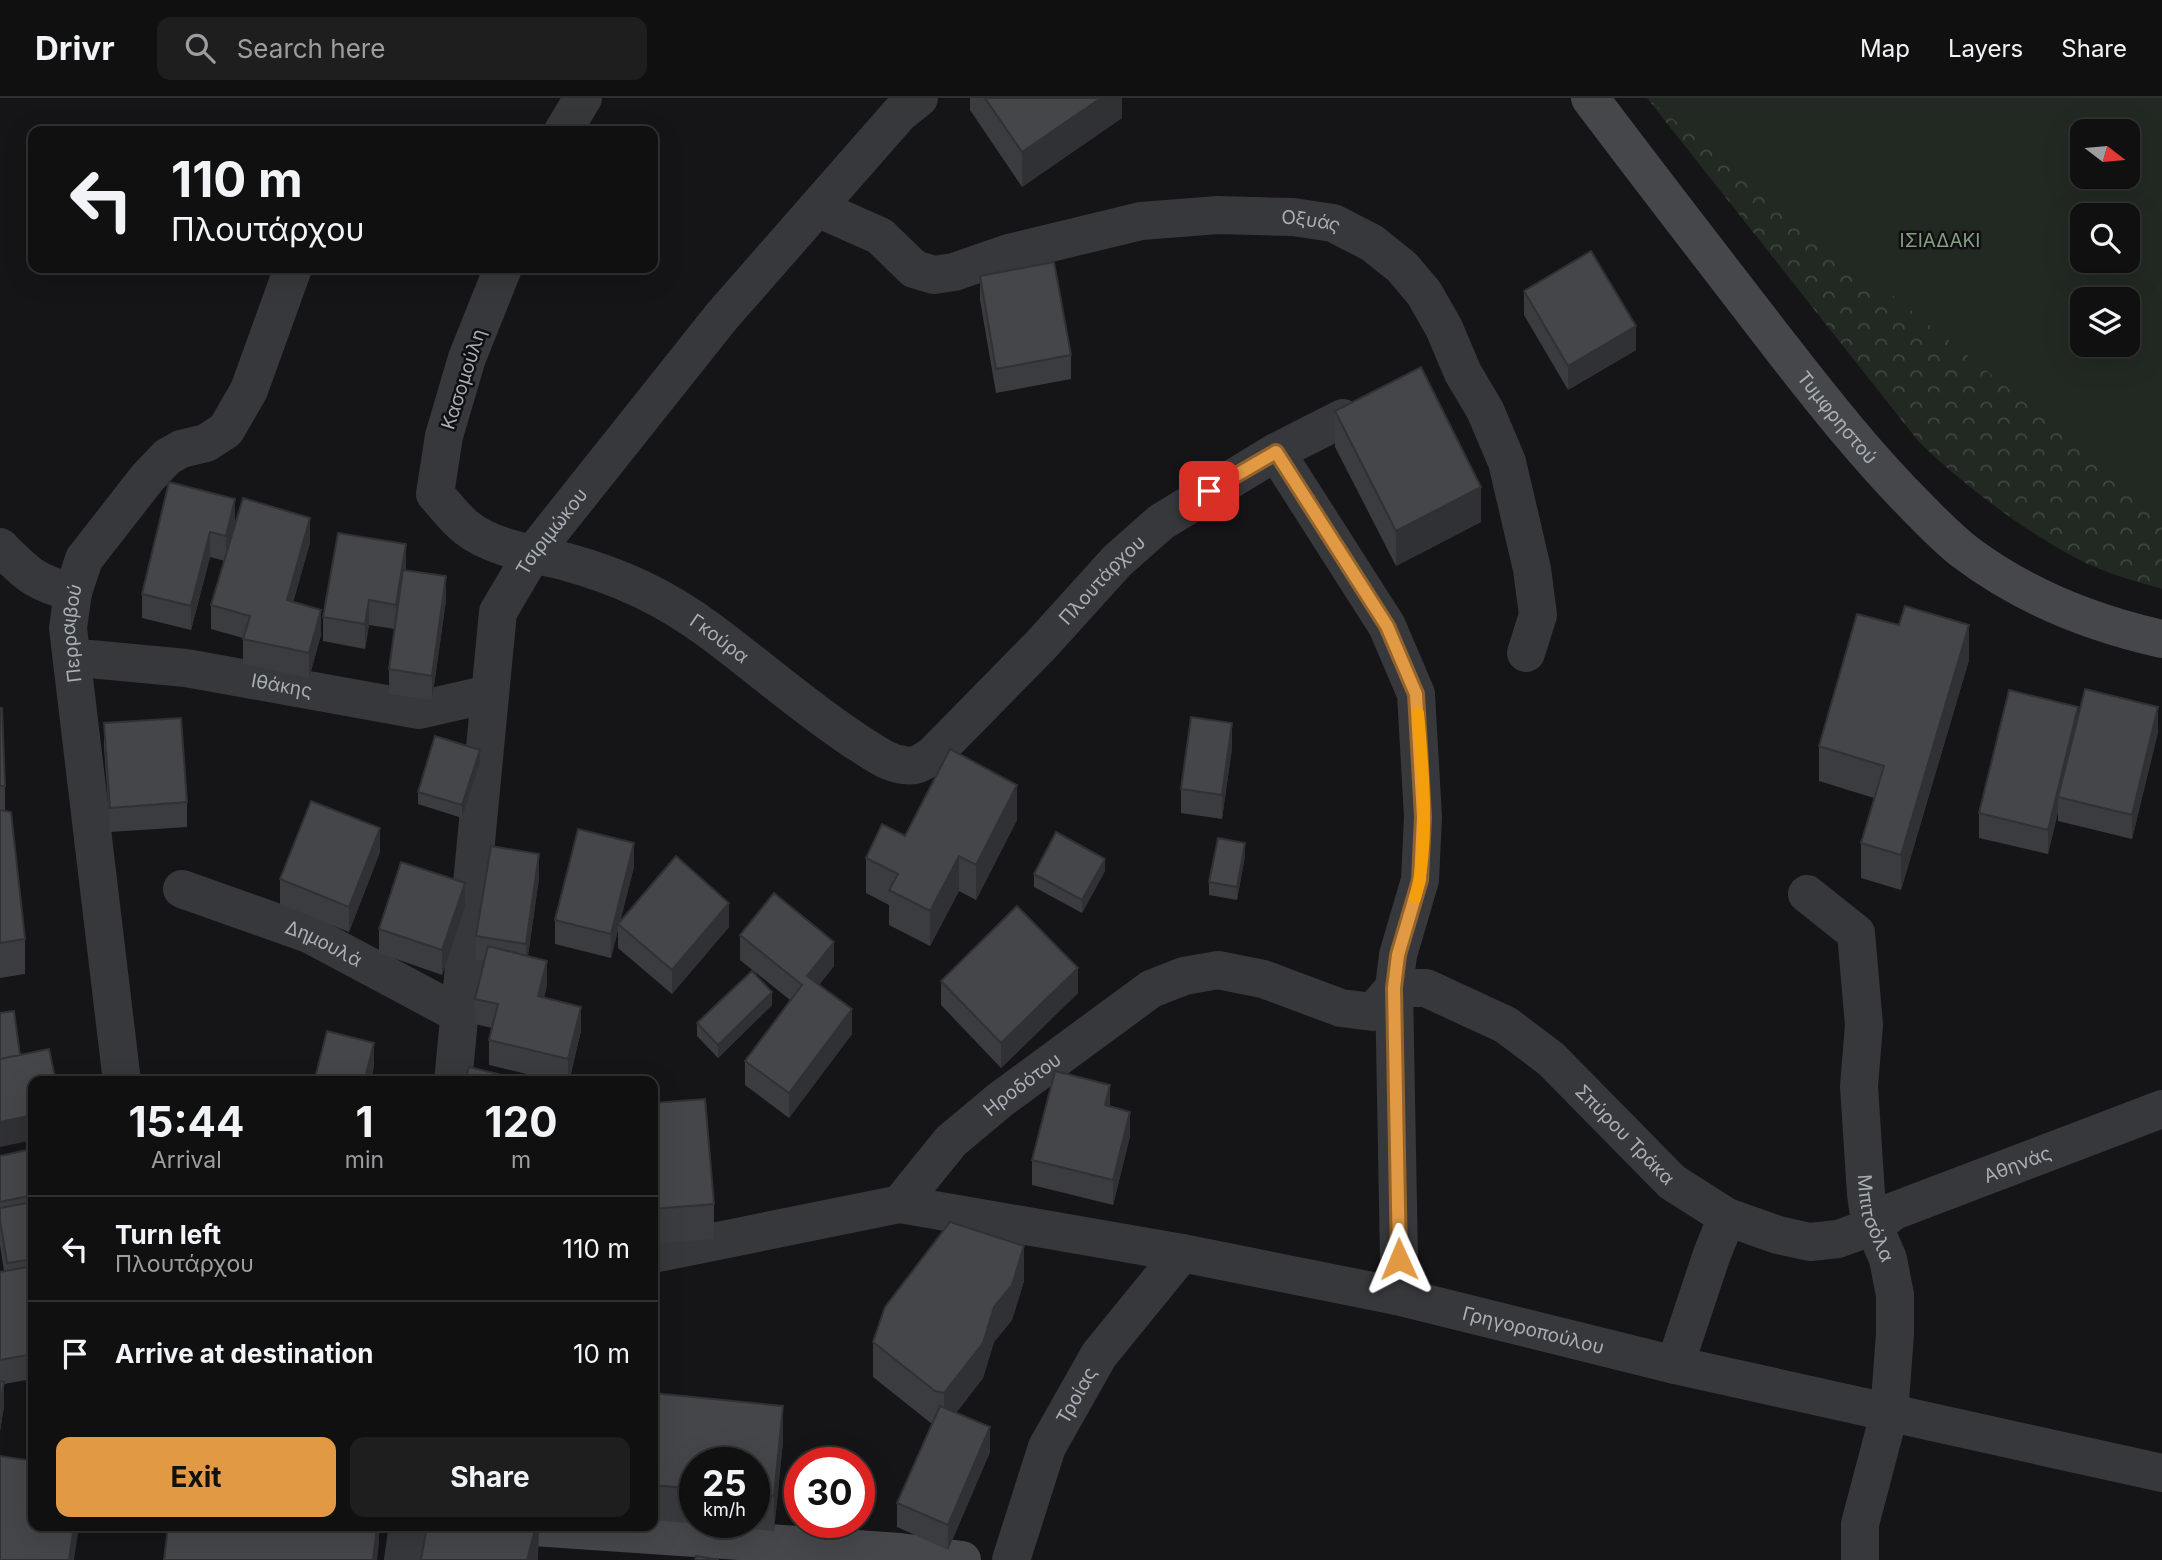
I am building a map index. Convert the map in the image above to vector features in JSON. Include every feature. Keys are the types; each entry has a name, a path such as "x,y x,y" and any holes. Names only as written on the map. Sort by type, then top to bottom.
{"street":[{"path":"566,126 583,98"},
{"name":"Τσιριμώκου","path":"454,1076 498,612 531,556 722,316 900,113 919,98"},
{"name":"Τυμφρηστού","path":"1590,98 1818,395 1898,487 1963,551 2042,599 2086,618 2162,639"},
{"name":"Οξυάς","path":"817,208 880,236 914,269 934,275 954,272 1009,253 1141,221 1218,215 1293,217 1333,223 1372,243 1402,267 1424,293 1444,328 1463,373 1485,410 1507,462 1532,569 1538,615 1526,653"},
{"name":"Περραιβού","path":"121,1076 68,628 72,592 84,559 148,477 167,457 181,449 206,443 226,430 249,390 291,273"},
{"name":"Κασομούλη","path":"435,494 444,436 467,358 501,273"},
{"name":"Πλουτάρχου","path":"887,760 918,766 933,755 1041,645 1117,561 1161,522 1276,452 1343,418"},
{"path":"1276,452 1387,626 1416,694 1423,817 1420,880 1398,955 1394,988 1399,1259 1397,1296"},
{"name":"Γκούρα","path":"435,494 468,530 531,556 578,566 649,591 707,629 827,722 887,760"},
{"path":"0,547 30,577 46,585 72,592"},
{"name":"Ιθάκης","path":"74,662 90,659 186,668 419,710 489,694"},
{"name":"Δημουλά","path":"183,889 309,934 459,1014"},
{"name":"Μπιτσόλα","path":"1807,894 1856,933 1864,1025 1860,1086 1866,1194 1869,1215 1888,1259 1895,1295 1894,1367 1889,1414 1860,1524 1860,1560"},
{"name":"Ηροδότου","path":"900,1204 951,1141 1000,1100 1151,989 1185,976 1218,970 1264,979 1341,1009 1373,1012 1394,988"},
{"name":"Σπύρου Τράκα","path":"1394,988 1426,988 1506,1025 1551,1059 1672,1182 1727,1217 1778,1235 1810,1242 1838,1239 1874,1226"},
{"name":"Αθηνάς","path":"1874,1226 1894,1211 2162,1109"},
{"path":"658,1253 900,1204"},
{"name":"Γρηγοροπούλου","path":"900,1204 1182,1253 1397,1296 1675,1365 2162,1473"},
{"path":"1675,1365 1727,1217"},
{"name":"Τροίας","path":"1011,1560 1054,1430 1099,1355 1182,1253"},
{"path":"403,1560 407,1531"},
{"path":"592,1531 886,1551 962,1560"}],"green space":[{"name":"ΙΣΙΑΔΑΚΙ","path":"1647,98 2162,98 2162,589 2090,565 2068,554 2023,526 1957,476 1919,442"},
{"name":"ΙΣΙΑΔΑΚΙ","path":"1647,98 2162,98 2162,512"}],"building":[{"path":"985,98 1101,98 1022,152"},
{"path":"1591,251 1636,326 1568,366 1524,291"},
{"path":"1054,262 1071,355 996,369 980,276"},
{"path":"1421,367 1481,487 1396,531 1335,411"},
{"path":"169,482 235,499 226,536 210,532 191,606 142,594"},
{"path":"243,498 310,518 287,600 321,610 309,653 243,639 250,616 211,605"},
{"path":"338,533 406,544 396,605 369,600 365,624 323,617"},
{"path":"403,570 446,576 432,676 389,669"},
{"path":"1905,606 1969,625 1901,855 1861,843 1884,766 1819,746 1857,614 1899,625"},
{"path":"2085,689 2158,707 2132,815 2058,797"},
{"path":"2009,690 2078,707 2048,830 1979,813"},
{"path":"2,708 5,786 0,786"},
{"path":"1191,717 1232,723 1222,795 1181,789"},
{"path":"181,718 187,802 110,808 104,723"},
{"path":"435,736 480,750 462,805 418,792"},
{"path":"950,749 1017,785 976,865 959,856 930,911 889,890 898,874 866,858 882,824 905,836"},
{"path":"311,801 380,828 349,907 280,879"},
{"path":"0,810 11,812 25,939 0,943"},
{"path":"578,829 634,843 611,934 555,920"},
{"path":"1056,832 1105,859 1082,900 1034,874"},
{"path":"1218,838 1245,843 1237,887 1209,882"},
{"path":"491,846 539,854 526,944 476,936"},
{"path":"676,856 729,903 672,970 618,924"},
{"path":"401,862 465,883 442,950 379,929"},
{"path":"774,893 834,942 807,976 852,1009 789,1093 745,1061 802,985 740,935"},
{"path":"1017,906 1078,968 1001,1043 941,981"},
{"path":"488,946 547,961 538,996 581,1007 568,1059 489,1040 498,1004 475,999"},
{"path":"752,971 772,992 718,1045 697,1023"},
{"path":"14,1011 20,1055 0,1059 0,1013"},
{"path":"327,1031 374,1043 366,1076 316,1076"},
{"path":"49,1049 55,1076 28,1076 28,1116 0,1122 0,1059"},
{"path":"469,1067 506,1076 467,1076"},
{"path":"1055,1071 1110,1085 1105,1105 1130,1112 1113,1180 1032,1160"},
{"path":"705,1099 714,1204 658,1209 658,1103"},
{"path":"27,1150 28,1196 0,1202 0,1156"},
{"path":"28,1203 28,1260 7,1263 0,1208"},
{"path":"950,1222 1024,1246 1012,1285 994,1307 983,1343 944,1393 935,1391 873,1342 885,1307"},
{"path":"28,1267 28,1355 0,1360 0,1272"},
{"path":"0,1381 4,1382 0,1406"},
{"path":"658,1394 783,1406 774,1496 770,1496 770,1447 679,1447 679,1487 658,1485"},
{"path":"940,1406 990,1427 948,1525 897,1503"},
{"path":"0,1456 28,1460 28,1531 73,1531 69,1560 0,1560"},
{"path":"167,1531 376,1531 373,1560 164,1560"},
{"path":"426,1531 535,1531 527,1560 421,1560"},
{"path":"696,1556 719,1560 695,1560"}],"slow traffic":[{"path":"1415,898 1420,880 1423,817 1418,713"}],"route":[{"path":"1209,491 1276,452 1387,626 1416,694 1423,817 1420,880 1398,955 1394,988 1399,1259"}]}
